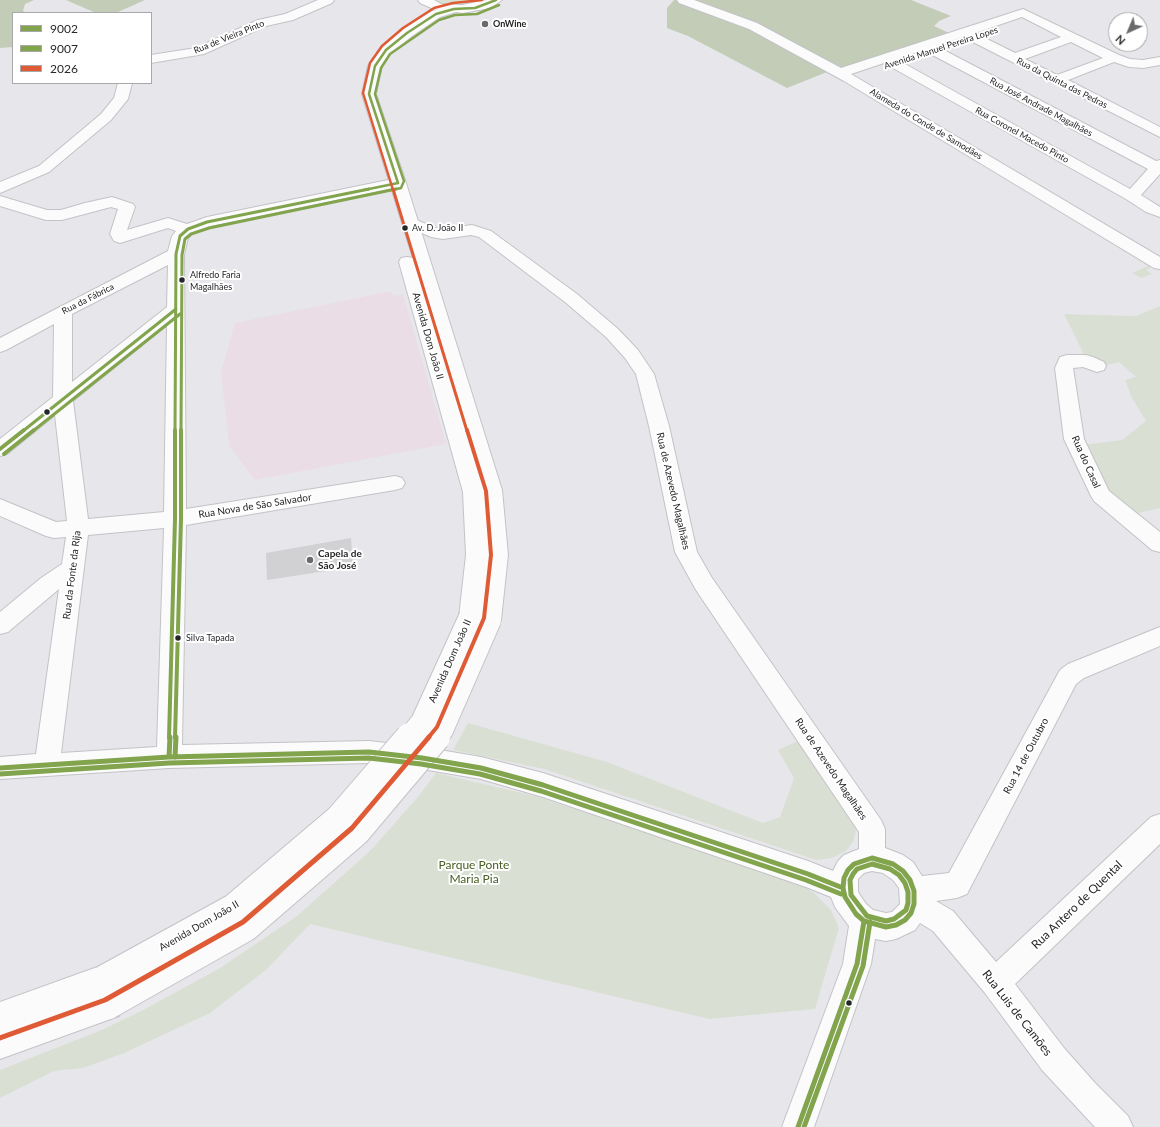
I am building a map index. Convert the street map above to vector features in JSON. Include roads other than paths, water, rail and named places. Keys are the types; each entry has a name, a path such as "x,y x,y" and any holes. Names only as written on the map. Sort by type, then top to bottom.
{"street":[{"name":"Rua de Vieira Pinto","path":"152,59 199,51 262,23 289,16 328,0"},
{"path":"426,1 439,7 454,9 475,8 496,0"},
{"name":"Alameda do Conde de Samodães","path":"683,0 753,26 844,76 1160,264"},
{"name":"Avenida Dom João II","path":"0,1044 246,927 356,832 442,730 480,618 497,555 492,490 410,222 390,184 355,95 362,66 375,48 396,30 426,10 426,1"},
{"name":"Avenida Dom João II","path":"454,9 436,14 407,33 386,50 375,66 369,94 390,184 474,492 480,618"},
{"name":"Avenida Manuel Pereira Lopes","path":"844,76 1028,16 1072,37"},
{"name":"Rua da Quinta das Pedras","path":"968,35 1160,133"},
{"path":"1014,58 1072,37 1114,58 1129,63 1143,64 1160,61"},
{"name":"Rua José Andrade Magalhães","path":"929,48 1158,166"},
{"path":"1056,80 1114,58"},
{"name":"Rua Coronel Macedo Pinto","path":"889,61 1132,196 1152,209 1160,212"},
{"path":"0,188 44,169 49,165 106,116 120,100 125,84"},
{"path":"1132,196 1158,166"},
{"path":"169,757 175,519 176,254 180,236 188,228 207,222 390,184"},
{"path":"0,201 46,215 62,215 91,206 112,202 127,207 118,234 120,238 168,223 188,228"},
{"name":"Rua de Azevedo Magalhães","path":"410,222 431,232 443,234 472,230 485,234 571,298 612,333 632,354 645,374 659,426 686,552 704,584 872,830 872,858"},
{"name":"Rua de Azevedo Magalhães","path":"418,250 443,234"},
{"name":"Rua da Fábrica","path":"0,346 176,254"},
{"path":"0,449 176,309"},
{"name":"Rua da Fonte da Rija","path":"47,765 78,528 63,398 63,312"},
{"name":"Rua do Casal","path":"1097,366 1086,361 1067,361 1064,368 1074,439 1101,496 1160,544"},
{"name":"Rua Nova de São Salvador","path":"0,507 54,530 175,519 395,483"},
{"path":"0,625 49,584 73,568"},
{"name":"Rua 14 de Outubro","path":"914,897 957,885 1068,677 1076,671 1160,636"},
{"path":"0,768 169,757 369,752 422,758 481,768 543,785 808,874 843,888"},
{"name":"Rua Antero de Quental","path":"995,984 1160,826"},
{"path":"872,858 893,864 910,880 914,897 911,913 905,920 896,925 886,927 864,921 849,906 845,897 843,888 844,878 848,870 854,864 872,858"},
{"name":"Rua Luis de Camões","path":"914,897 943,921 995,984 1053,1059 1084,1094 1117,1127"},
{"path":"798,1127 857,964 864,921"},
{"name":"Avenida Dom João II","path":"0,1017 105,993"}],"place":[{"name":"OnWine","path":"485,24"},
{"name":"Av. D. João II","path":"405,228"},
{"name":"Alfredo Faria Magalhães","path":"182,280"},
{"name":"Capela de São José","path":"310,560"},
{"name":"Silva Tapada","path":"178,638"}],"park label":[{"name":"Parque Ponte Maria Pia","path":"474,872"}]}
